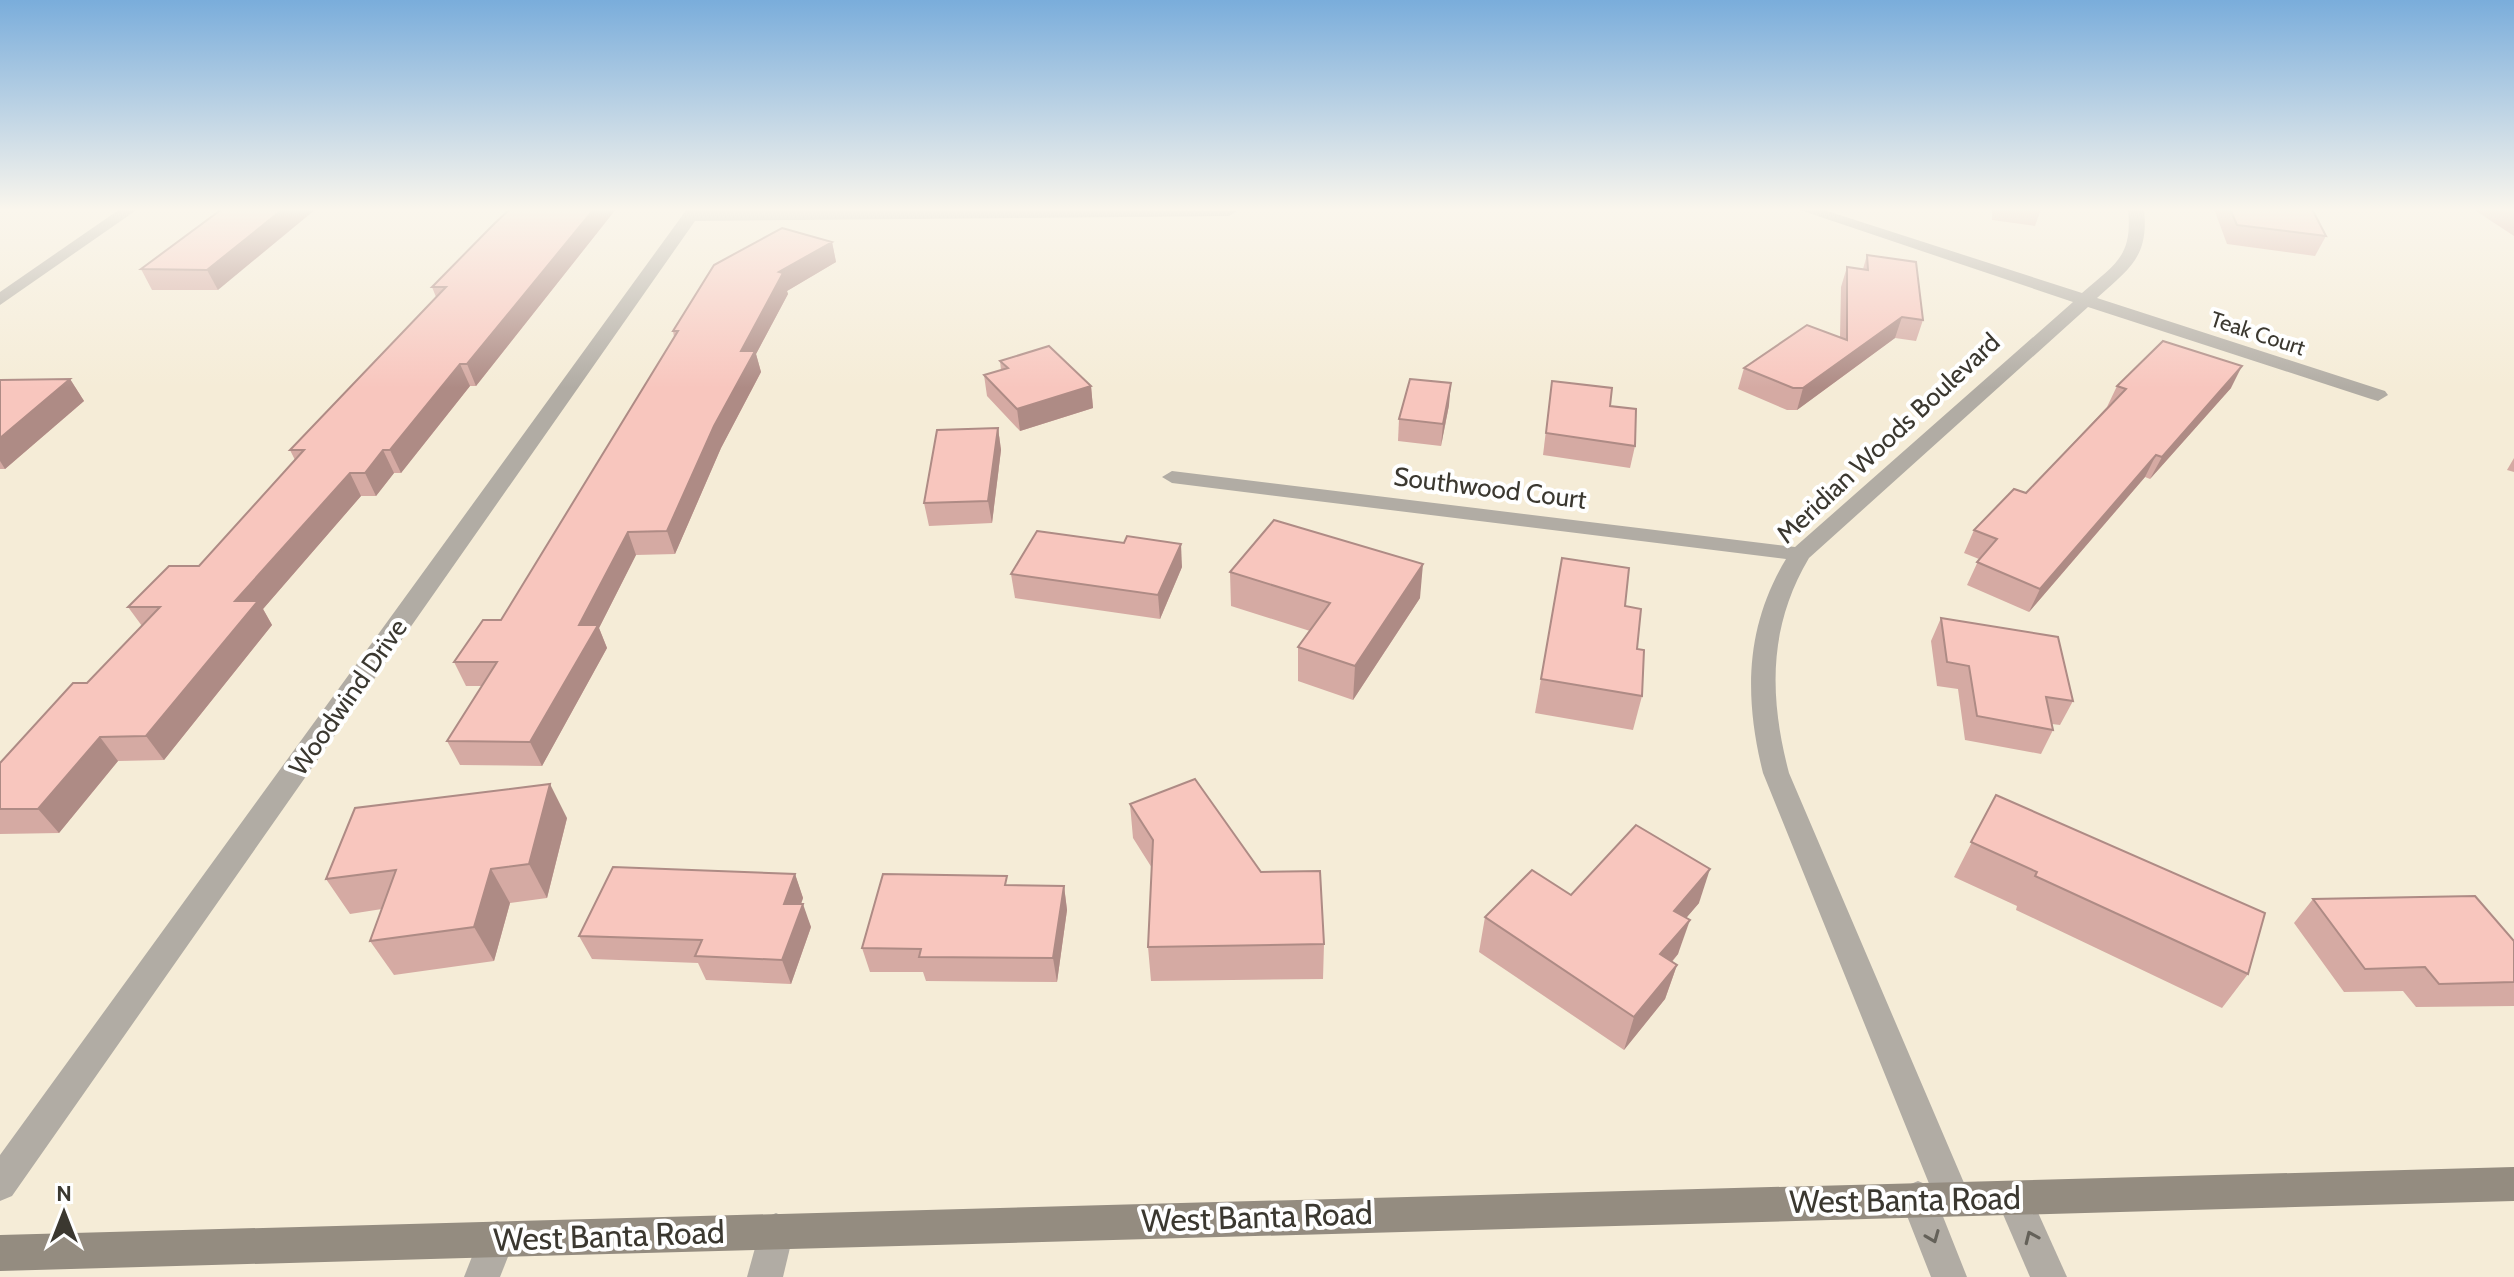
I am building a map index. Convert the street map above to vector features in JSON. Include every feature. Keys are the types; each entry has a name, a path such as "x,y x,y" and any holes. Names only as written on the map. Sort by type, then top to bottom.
{"street":[{"path":"0,300 45,269"},
{"name":"Woodwind Drive","path":"0,1184 653,269"},
{"name":"Teak Court","path":"1987,269 2378,395"},
{"name":"Meridian Woods Boulevard","path":"1949,1277 1935,1197 1770,752 1760,671 1766,627 1769,613 1800,554 2116,269"},
{"name":"Southwood Court","path":"1172,477 1800,554"},
{"name":"West Banta Road","path":"0,1253 1935,1197 2014,1198 2514,1184"},
{"path":"2014,1198 2049,1277"},
{"path":"765,1277 776,1231"},
{"path":"482,1277 497,1239"}],"building":[{"path":"142,269 209,269 207,270"},
{"path":"450,269 545,269 467,364 460,364 390,450 383,450 365,473 350,473 235,601 258,601 146,736 100,737 38,809 0,809 0,763 73,683 87,683 160,607 128,607 169,566 199,566 304,450 290,450 446,287 432,287"},
{"path":"712,269 785,269 779,272 783,273 741,351 755,351 714,426 667,531 628,532 579,625 598,625 530,742 447,741 497,662 454,662 483,620 501,620 678,331 673,331"},
{"path":"1847,269 1917,269 1923,320 1902,317 1803,388 1793,388 1744,368 1807,325 1847,340"},
{"path":"2163,341 2242,366 2162,457 2156,455 2040,589 1977,562 1997,539 1974,530 2014,489 2026,493 2126,389 2117,386"},
{"path":"1049,346 1091,386 1017,409 984,375 1008,368 1000,361"},
{"path":"70,379 0,438 0,380"},
{"path":"1410,379 1451,383 1443,424 1399,419"},
{"path":"1552,381 1612,388 1610,406 1636,409 1635,446 1546,433"},
{"path":"998,428 988,501 924,503 937,430"},
{"path":"1274,520 1423,564 1355,666 1298,647 1330,603 1230,572"},
{"path":"1037,531 1124,543 1127,536 1181,544 1158,595 1011,574"},
{"path":"1562,558 1629,568 1625,606 1641,609 1637,649 1644,650 1642,696 1541,679"},
{"path":"1941,618 2058,637 2073,701 2046,697 2053,730 1977,716 1969,666 1947,662"},
{"path":"1195,779 1261,872 1320,871 1324,944 1148,947 1153,840 1130,804"},
{"path":"550,784 529,864 491,869 474,927 370,941 396,870 326,879 355,808"},
{"path":"1996,795 2265,913 2248,974 2035,876 2037,872 1971,842"},
{"path":"1636,825 1710,869 1674,911 1690,920 1660,954 1677,965 1634,1017 1485,917 1532,870 1571,895"},
{"path":"613,867 795,874 784,904 803,904 782,960 695,956 702,940 579,936"},
{"path":"883,874 1007,876 1005,885 1064,886 1053,958 919,957 921,949 862,948"},
{"path":"2475,896 2514,941 2514,982 2439,984 2425,967 2365,969 2313,899"}]}
